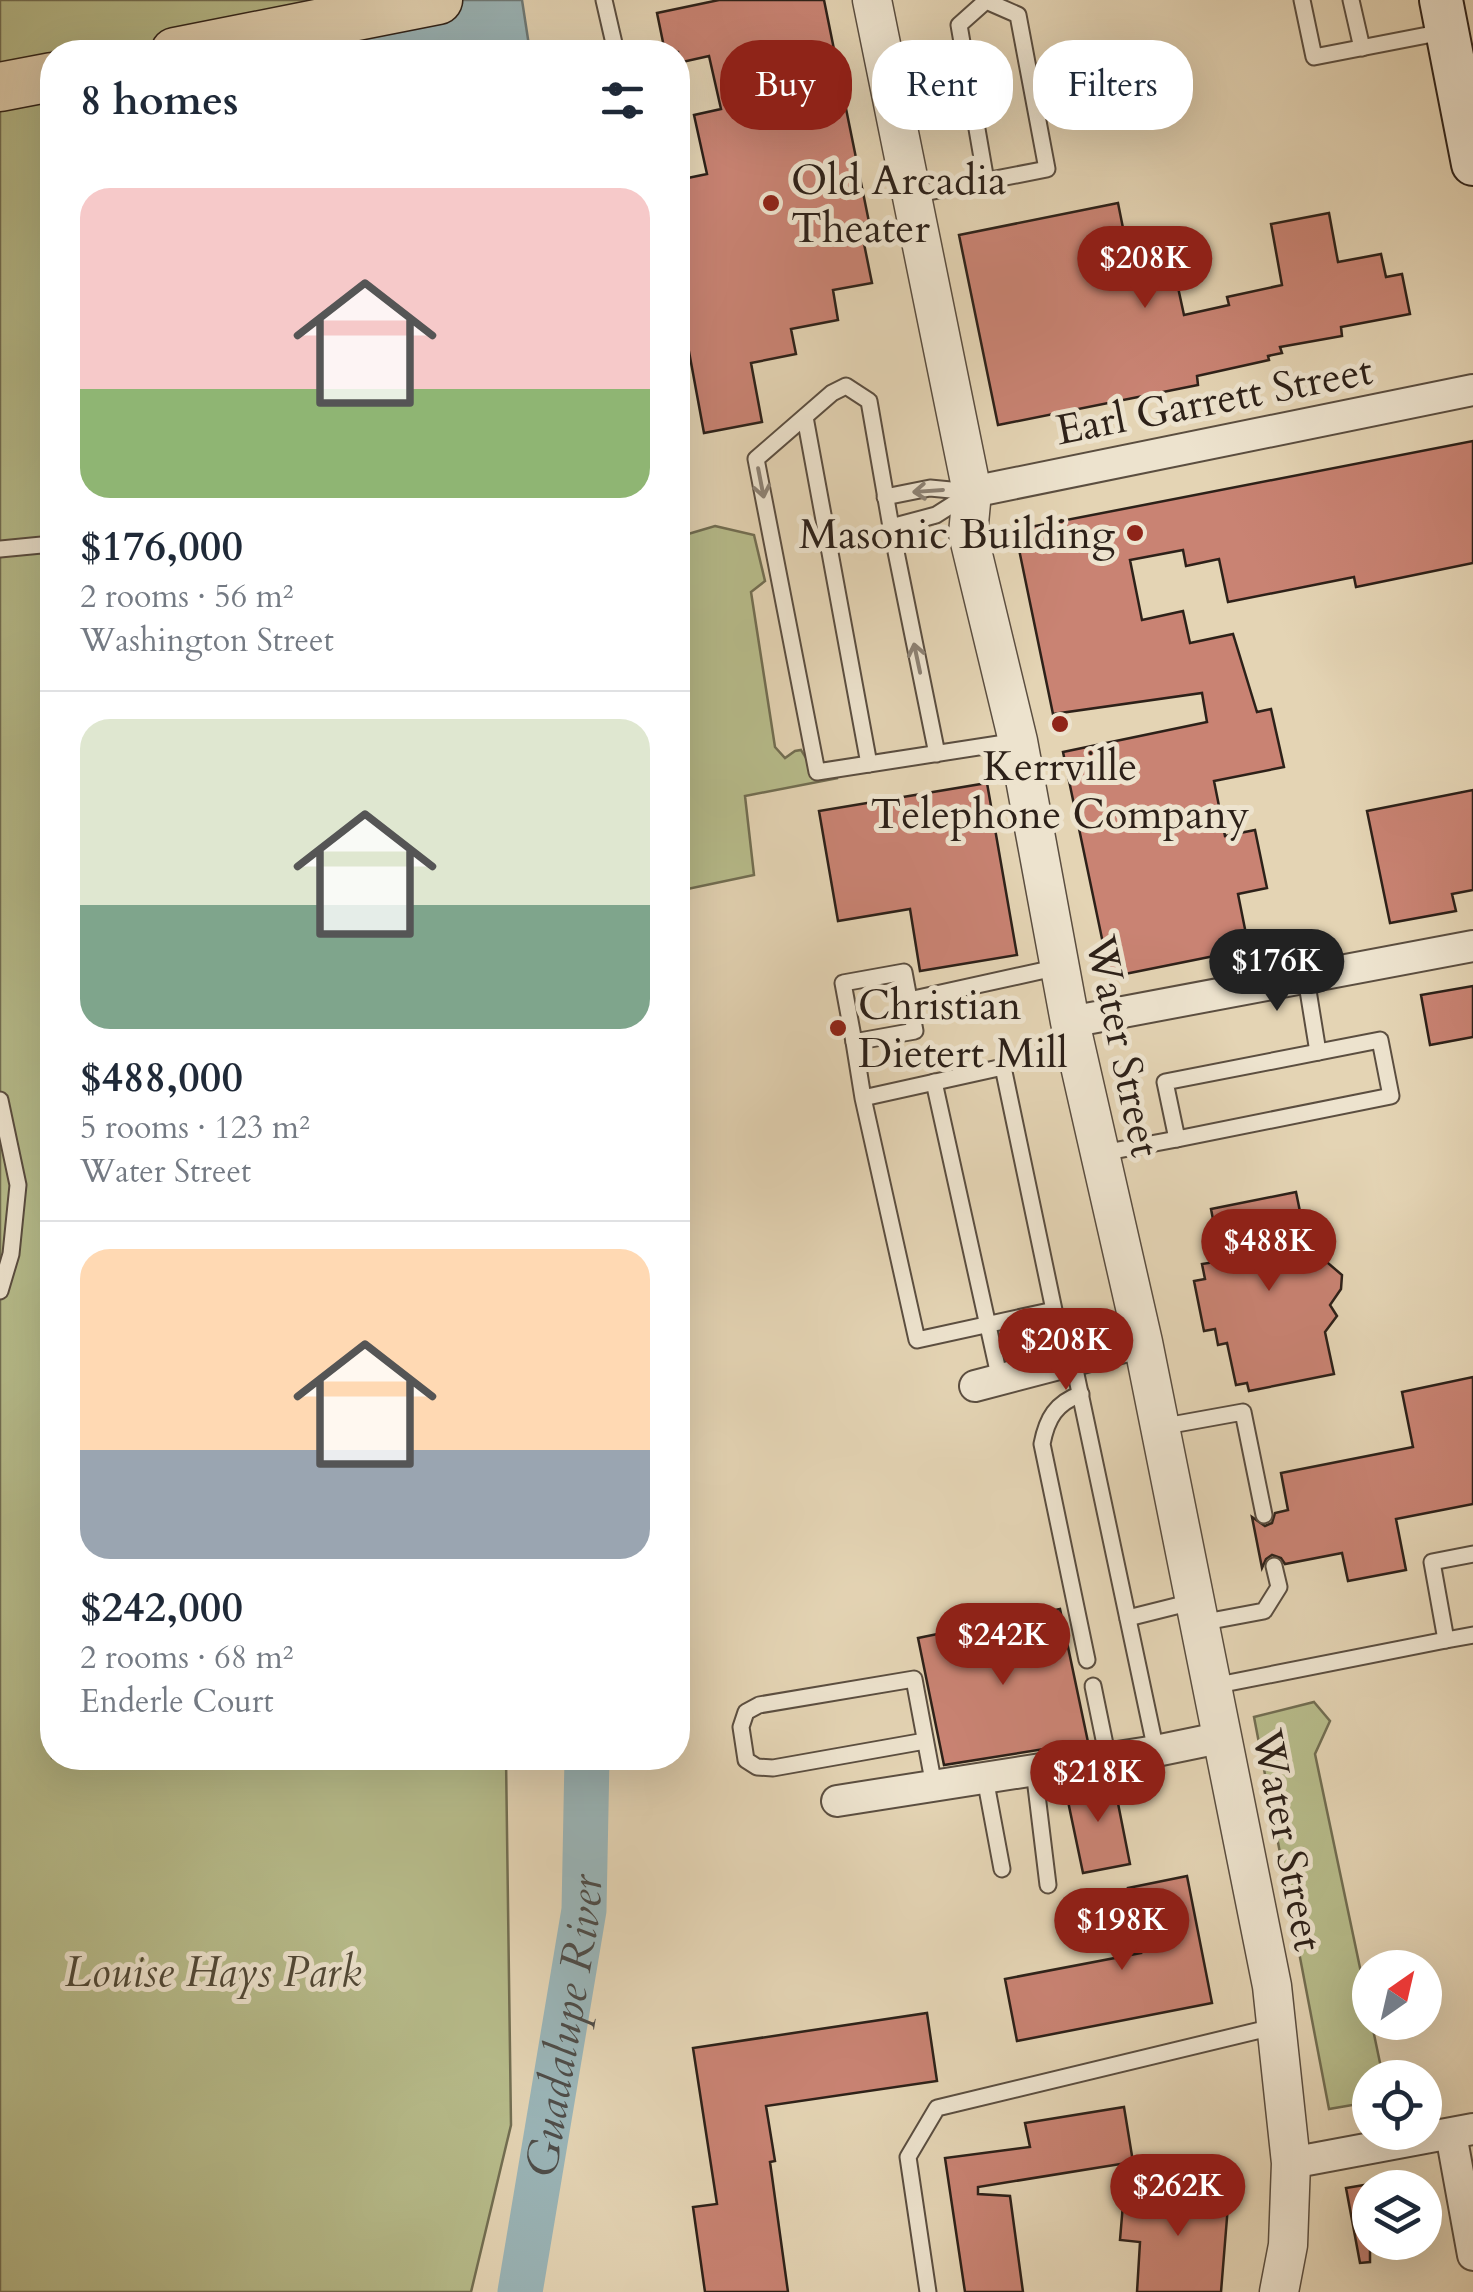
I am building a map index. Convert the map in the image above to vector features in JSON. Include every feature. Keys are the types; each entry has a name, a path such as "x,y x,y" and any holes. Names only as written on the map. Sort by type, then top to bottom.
{"main road":[{"path":"236,40 438,0"},
{"path":"1444,16 1473,164"},
{"path":"0,88 40,80"}],"street":[{"name":"Water Street","path":"872,0 972,492 968,534 1018,741 1070,1022 1143,1342 1224,1737 1277,2026 1292,2164 1288,2244 1280,2292"},
{"name":"Earl Garrett Street","path":"972,492 1473,390"},
{"path":"1070,1022 1473,946"},
{"path":"988,1383 1143,1342"},
{"path":"837,1801 1224,1737"},
{"path":"1292,2164 1462,2131 1473,2255"}],"lane":[{"path":"604,0 613,40"},
{"path":"1302,0 1314,57 1362,48 1444,16"},
{"path":"1352,0 1362,48"},
{"path":"912,195 986,181 1046,169 1018,16 986,1 959,25 986,181"},
{"path":"937,754 869,402 846,386 832,393 756,459 817,772 937,754 1018,741"},
{"path":"805,417 869,764"},
{"path":"885,498 930,488 972,492"},
{"path":"891,527 936,515 972,492"},
{"path":"0,549 40,545"},
{"path":"909,1000 1060,967"},
{"path":"854,1042 915,1030 904,972 843,983 862,1098 917,1340 1054,1310 1003,1067 862,1098"},
{"path":"1306,978 1318,1052"},
{"path":"1100,1154 1176,1139 1391,1096 1380,1040 1165,1082 1176,1139"},
{"path":"934,1082 988,1325 988,1383"},
{"path":"0,1100 18,1185 11,1254 0,1291"},
{"path":"1074,1360 1156,1751"},
{"path":"1080,1394 1062,1401 1046,1424 1042,1444 1087,1660"},
{"path":"1160,1428 1243,1412 1264,1515"},
{"path":"1446,1640 1432,1562 1473,1554"},
{"path":"1128,1618 1264,1610 1279,1587 1274,1566"},
{"path":"1213,1686 1473,1635"},
{"path":"925,1740 773,1768 757,1767 746,1760 741,1727 746,1712 759,1705 914,1678 934,1786"},
{"path":"1093,1686 1108,1759"},
{"path":"1034,1770 1048,1885"},
{"path":"986,1778 1002,1869"},
{"path":"928,2292 908,2157 937,2108 1277,2026"}],"green space":[{"name":"Louise Hays Park","path":"0,0 354,0 359,40 40,40 40,1770 506,1770 511,2125 471,2292 0,2292"},
{"path":"715,526 754,535 765,581 751,592 775,747 785,758 801,750 816,769 838,778 745,796 754,875 690,888 690,533"},
{"path":"1314,1702 1330,1721 1315,1754 1356,1950 1352,1950 1352,2040 1375,2040 1379,2060 1352,2060 1352,2105 1329,2109 1254,1717"}],"water":[{"path":"305,0 522,0 528,40 341,40"}],"building":[{"path":"719,0 824,0 832,40 720,40 720,105 709,56 690,60 690,40 663,40 657,13"},
{"path":"720,109 720,130 850,130 869,222 860,224 872,283 833,290 838,320 791,329 796,354 751,363 762,422 704,433 690,357 690,178 707,174 694,115"},
{"path":"1118,203 1133,278 1174,269 1184,315 1229,305 1227,297 1282,285 1271,224 1329,213 1338,262 1381,254 1386,277 1402,274 1410,314 1341,327 1342,336 1280,347 1282,353 1268,356 1269,360 1197,376 1198,385 998,425 959,235"},
{"path":"1473,441 1473,563 1356,587 1354,577 1228,602 1219,559 1186,566 1183,550 1130,560 1142,620 1183,611 1190,643 1233,634 1257,712 1271,709 1284,767 1214,781 1225,836 1255,830 1267,888 1238,894 1249,949 1110,977 1063,752 1207,722 1202,693 1053,714 1015,530"},
{"path":"987,783 1017,955 920,971 910,909 838,921 819,811"},
{"path":"1473,790 1473,890 1452,894 1456,911 1390,923 1367,811"},
{"path":"1473,986 1473,1037 1430,1045 1421,995"},
{"path":"1296,1192 1305,1236 1311,1235 1322,1245 1322,1258 1342,1275 1341,1289 1330,1305 1337,1316 1325,1332 1334,1374 1249,1391 1247,1383 1236,1385 1227,1343 1218,1345 1215,1329 1204,1331 1194,1281 1205,1279 1202,1264 1221,1261 1211,1209"},
{"path":"1473,1377 1473,1504 1396,1519 1406,1570 1348,1581 1342,1553 1285,1564 1272,1555 1262,1568 1252,1517 1265,1526 1272,1523 1275,1513 1288,1510 1281,1473 1413,1447 1402,1392"},
{"path":"1060,1609 1088,1742 944,1765 918,1638"},
{"path":"1113,1778 1130,1864 1083,1873 1065,1787"},
{"path":"1187,1876 1212,2003 1017,2041 1005,1979 1141,1953 1128,1888"},
{"path":"927,2013 937,2081 766,2106 788,2292 705,2292 693,2207 717,2204 693,2048"},
{"path":"1124,2107 1133,2162 978,2187 978,2194 1010,2196 1023,2292 965,2292 945,2158 1030,2147 1025,2123"},
{"path":"1146,2186 1229,2193 1221,2292 1137,2292 1140,2242 1120,2240 1123,2204 1144,2206"},
{"path":"1352,2187 1352,2220 1346,2188"}],"waterway":[{"name":"Guadalupe River","path":"520,2292 584,1910 587,1770"}],"place":[{"name":"Old Arcadia Theater","path":"771,203"},
{"name":"Masonic Building","path":"1135,533"},
{"name":"Kerrville Telephone Company","path":"1060,724"},
{"name":"Christian Dietert Mill","path":"838,1028"}]}
